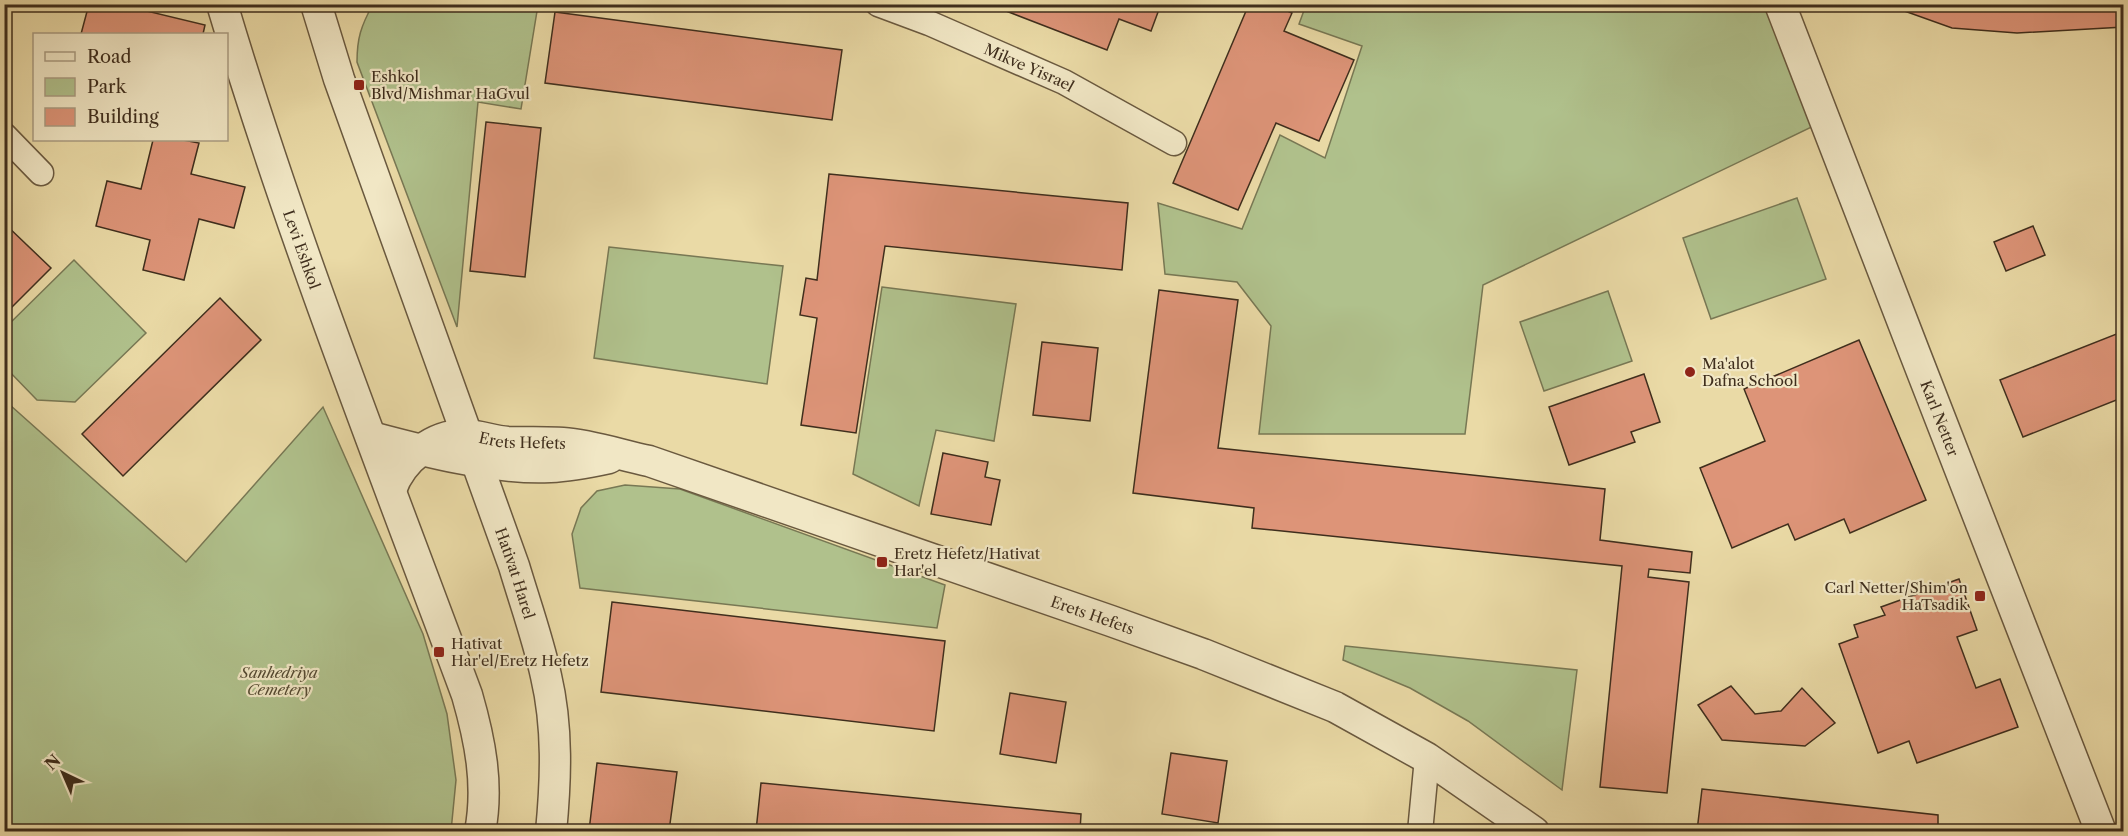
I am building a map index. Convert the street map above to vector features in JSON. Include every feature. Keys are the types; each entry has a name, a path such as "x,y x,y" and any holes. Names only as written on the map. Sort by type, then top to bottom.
{"street":[{"name":"Levi Eshkol","path":"222,4 288,213 391,490"},
{"path":"316,4 325,37 472,448"},
{"path":"325,37 332,4"},
{"name":"Mikve Yisrael","path":"878,4 929,23 1064,82 1174,143"},
{"name":"Karl Netter","path":"1780,4 2101,831"},
{"path":"4,135 41,173"},
{"path":"371,437 422,450"},
{"name":"Erets Hefets","path":"391,490 393,482 404,466 422,450 441,439 472,448 503,441 571,444 649,461 1203,654 1335,707 1427,758 1534,831"},
{"name":"Hativat Harel","path":"472,448 514,566 547,678 554,734 555,785 551,831"},
{"path":"391,490 467,695 479,736 484,779 480,831"},
{"path":"1420,831 1427,758"}],"green space":[{"path":"373,4 538,5 521,109 478,102 457,327 357,62 360,32"},
{"path":"1306,5 1768,5 1820,123 1483,285 1465,434 1259,434 1271,326 1237,282 1165,274 1158,203 1242,229 1280,135 1325,158 1362,46 1299,24"},
{"path":"1797,198 1826,279 1711,319 1683,238"},
{"path":"609,247 783,266 767,384 594,358"},
{"path":"74,260 146,333 75,402 37,400 5,367 5,328"},
{"path":"882,287 1016,304 994,441 936,430 919,506 853,474"},
{"path":"1608,291 1632,361 1544,391 1520,322"},
{"name":"Sanhedriya Cemetery","path":"10,405 186,562 323,407 423,634 447,714 456,780 451,831 5,831 4,410"},
{"path":"625,485 680,489 945,585 937,628 580,588 572,534 581,508 597,491"},
{"path":"1345,646 1577,670 1562,790 1468,721 1410,688 1343,660"}],"building":[{"path":"89,4 134,4 134,8 205,25 203,33 81,33"},
{"path":"993,4 1161,4 1151,31 1119,19 1107,50 993,6"},
{"path":"1249,4 1271,4 1292,13 1284,31 1354,60 1319,141 1276,123 1238,210 1173,183"},
{"path":"1897,4 2124,4 2124,27 2017,33 1952,28 1896,8"},
{"path":"555,12 842,50 832,120 545,83"},
{"path":"486,122 541,128 525,277 470,271"},
{"path":"153,141 199,143 191,174 245,187 234,228 199,219 184,280 143,270 150,240 96,226 107,181 141,189"},
{"path":"829,174 1128,203 1122,270 885,246 856,433 801,425 817,318 800,315 806,278 817,280"},
{"path":"4,223 51,268 4,315"},
{"path":"2033,226 2045,255 2006,271 1994,242"},
{"path":"1159,290 1238,300 1218,448 1605,489 1600,540 1692,552 1690,573 1649,569 1648,577 1689,582 1667,793 1600,787 1622,566 1252,528 1254,508 1133,493"},
{"path":"220,298 261,340 123,476 82,434"},
{"path":"2124,331 2124,397 2023,437 2000,380"},
{"path":"1859,340 1926,500 1850,533 1844,519 1795,540 1788,524 1732,548 1700,468 1765,441 1744,389"},
{"path":"1042,342 1098,348 1090,421 1033,415"},
{"path":"1644,374 1660,422 1631,432 1635,442 1569,465 1549,407"},
{"path":"943,453 988,462 985,477 1000,480 991,525 931,514"},
{"path":"1959,579 1977,630 1957,637 1976,688 2000,679 2018,727 1917,763 1909,741 1878,753 1839,644 1858,637 1854,625 1885,615 1881,607"},
{"path":"612,602 945,641 934,731 601,692"},
{"path":"1731,686 1755,714 1781,711 1802,688 1835,723 1805,746 1722,740 1698,705"},
{"path":"1010,693 1066,702 1056,763 1000,754"},
{"path":"1171,753 1227,761 1218,823 1162,814"},
{"path":"597,763 677,772 669,831 589,831"},
{"path":"761,783 1081,814 1080,831 756,831"},
{"path":"1702,789 1938,815 1938,831 1697,831"}],"place":[{"name":"Eshkol Blvd/Mishmar HaGvul","path":"359,85"},
{"name":"Ma'alot Dafna School","path":"1690,372"},
{"name":"Eretz Hefetz/Hativat Har'el","path":"882,562"},
{"name":"Carl Netter/Shim'on HaTsadik","path":"1980,596"},
{"name":"Hativat Har'el/Eretz Hefetz","path":"439,652"}]}
